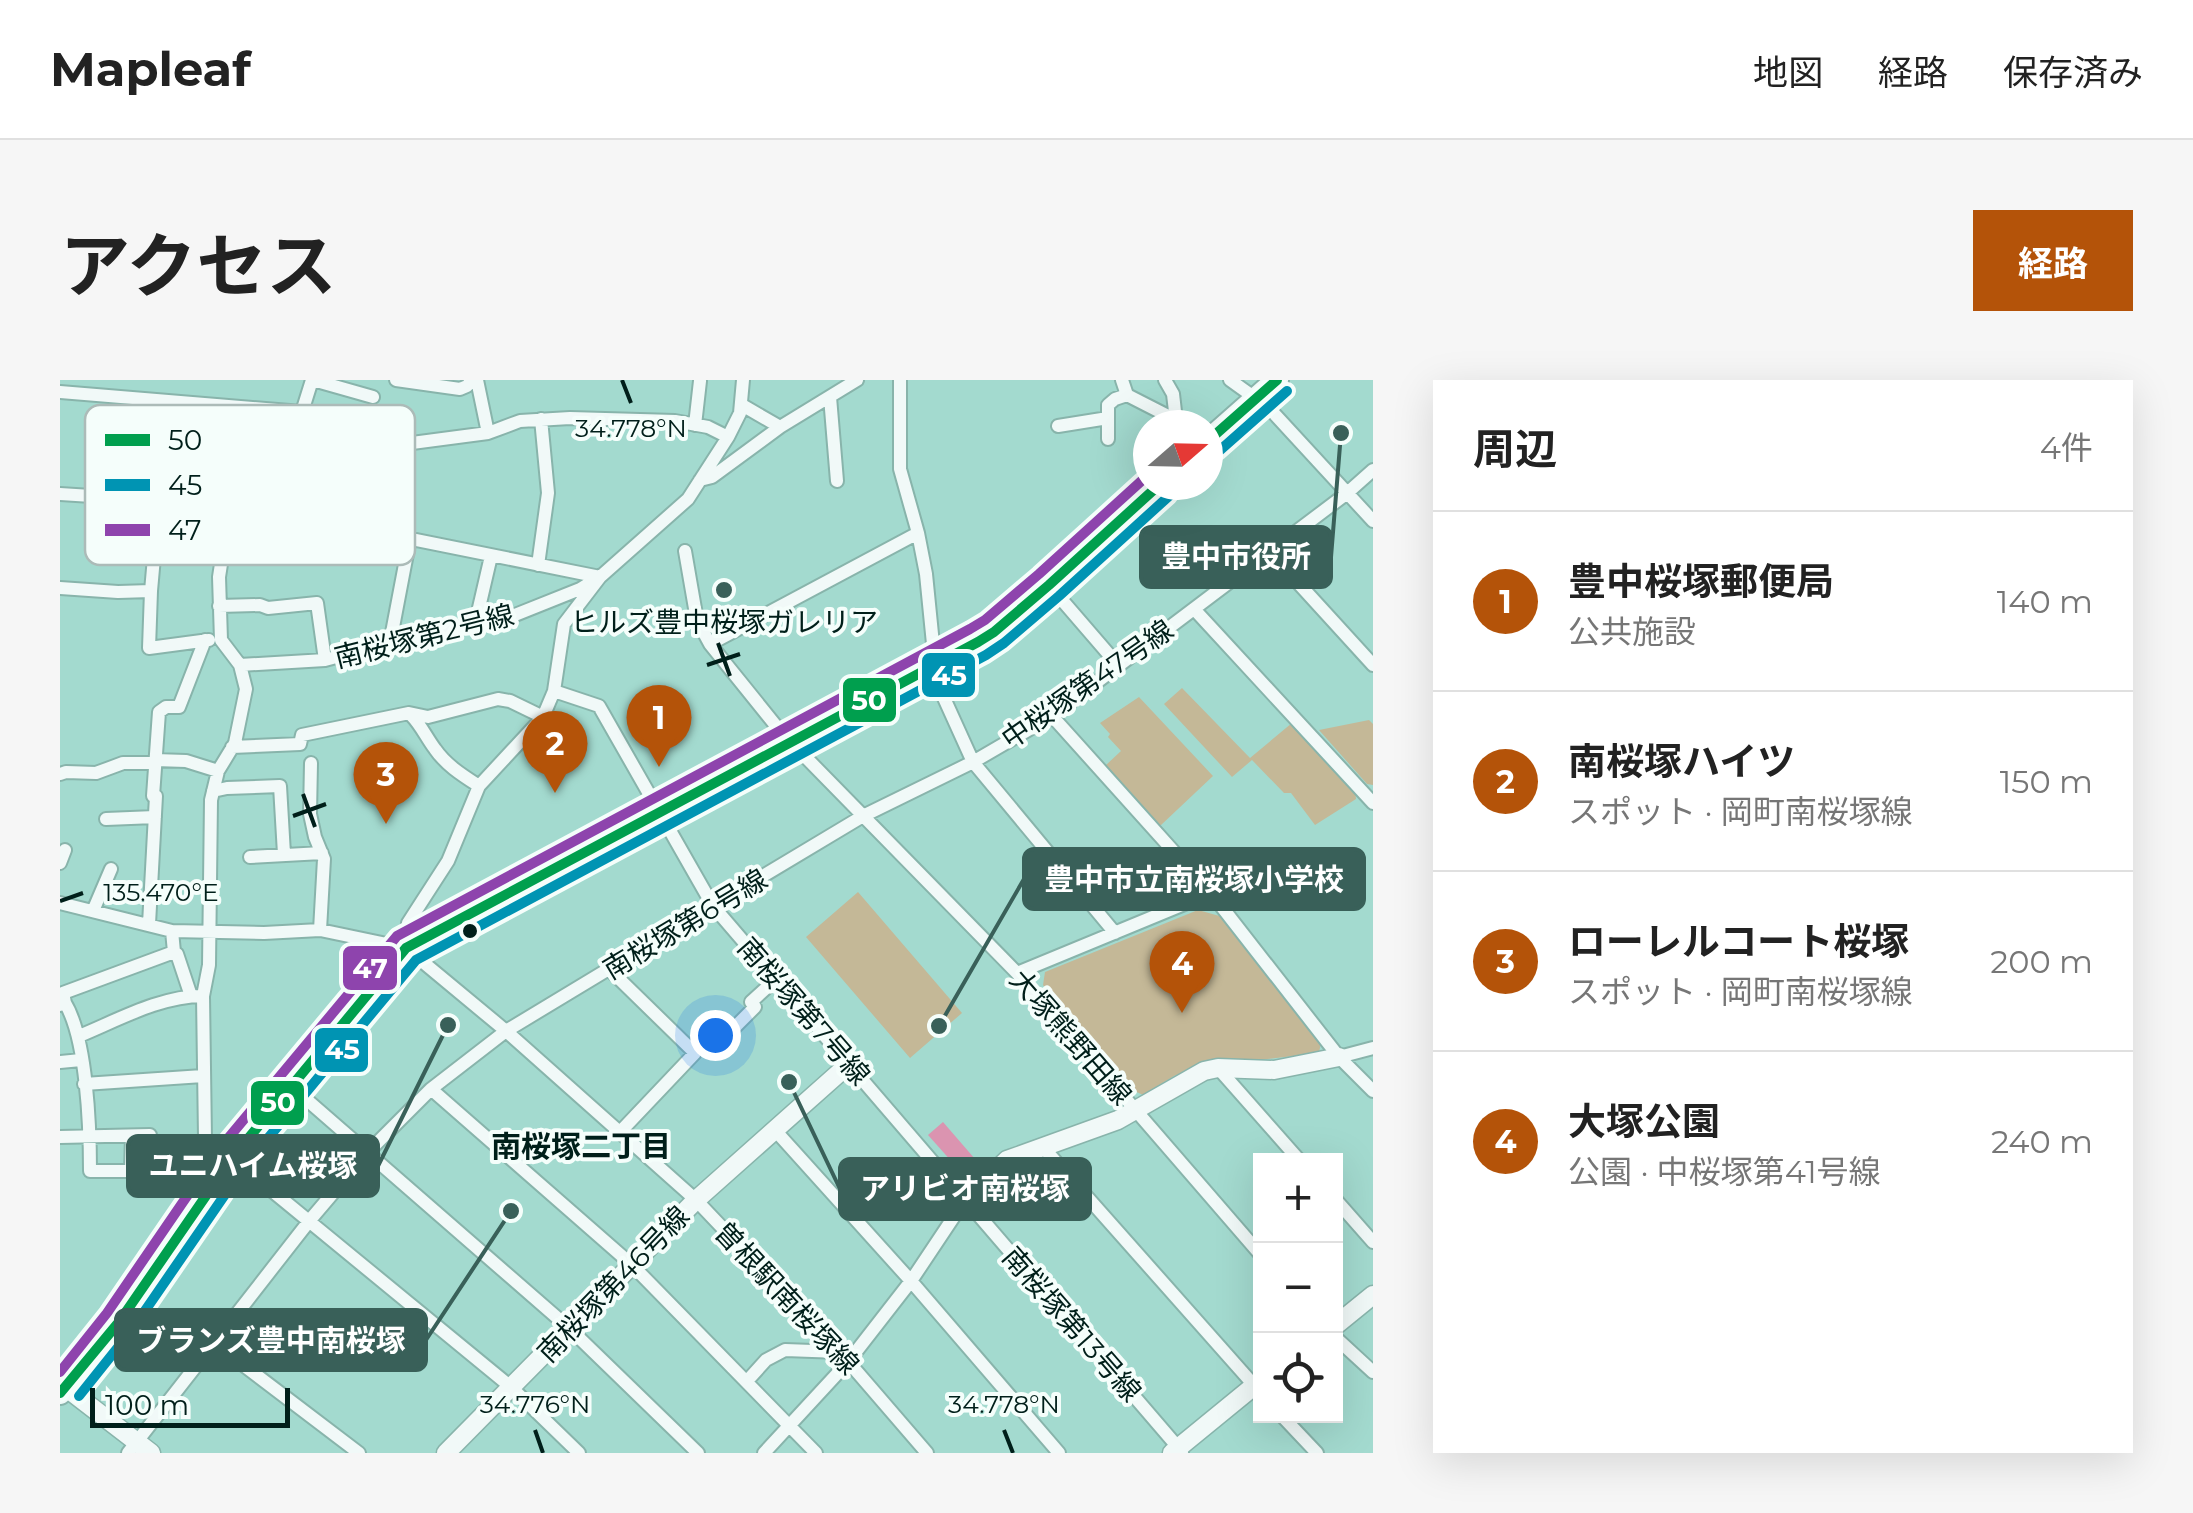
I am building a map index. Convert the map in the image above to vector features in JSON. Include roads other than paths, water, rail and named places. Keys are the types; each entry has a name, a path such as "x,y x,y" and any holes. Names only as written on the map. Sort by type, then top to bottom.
{"highway":[{"path":"1223,428 1276,380"},
{"path":"62,1388 120,1322 229,1163 406,948 994,632 1143,500"}],"street":[{"path":"304,405 312,380 372,397"},
{"path":"396,380 460,389 475,380 488,432"},
{"path":"406,948 408,923 448,861 479,786 543,718 554,691 564,624 600,577 688,499 728,437 742,405 743,380"},
{"path":"700,480 712,477 780,427 857,380"},
{"path":"900,380 900,469 926,574 933,644 930,667 973,762 1115,933"},
{"path":"1122,380 1127,395"},
{"path":"1165,380 1176,410"},
{"path":"1230,380 1269,408 1373,521"},
{"path":"695,425 700,381"},
{"path":"60,392 217,405"},
{"path":"1108,439 1108,405 1114,398 1127,395 1154,410"},
{"path":"830,397 837,481"},
{"path":"742,405 780,427"},
{"path":"415,443 488,432 520,420 570,418 675,421 708,427 728,437"},
{"path":"1058,426 1108,418"},
{"path":"538,565 548,493 541,420"},
{"name":"中桜塚第47号線","path":"863,816 973,762 1052,716 1373,470"},
{"path":"60,494 85,496"},
{"path":"710,644 918,533"},
{"path":"415,539 600,577"},
{"name":"大塚熊野田線","path":"685,551 696,620 710,644 790,742 1017,973 1253,1246"},
{"path":"1270,552 1373,665"},
{"path":"475,625 491,556"},
{"path":"153,565 149,648 221,640"},
{"path":"198,996 209,965 211,800 218,770 232,747 246,689 240,665 221,640 223,565"},
{"path":"390,643 405,565"},
{"name":"南桜塚第2号線","path":"240,665 325,660 434,631 510,617 600,577"},
{"path":"1049,586 1118,665"},
{"path":"60,588 151,591"},
{"path":"219,606 268,608 316,603 325,660"},
{"path":"1194,609 1372,799"},
{"path":"149,924 159,712 179,706 205,640"},
{"name":"南桜塚第7号線","path":"554,691 600,706 712,906 965,1200"},
{"path":"232,747 300,744 302,735 409,713 428,717 498,699 543,718"},
{"path":"409,713 451,767 479,786"},
{"path":"1052,716 1211,892 1339,1057 1373,1092"},
{"path":"60,774 96,772 123,764 151,764 155,760 218,770"},
{"path":"311,764 310,814 324,859 320,930"},
{"path":"213,791 280,786 284,854"},
{"name":"南桜塚第6号線","path":"139,1450 213,1342 310,1220 367,1153 432,1089 506,1031 863,816"},
{"path":"106,819 155,817"},
{"path":"250,857 322,853"},
{"path":"93,911 111,869"},
{"path":"1017,973 1211,892"},
{"name":"曽根駅南桜塚線","path":"60,903 172,931 320,930 406,948 696,1200 844,1357 926,1453"},
{"path":"172,931 174,952 198,996 205,1138 214,1157 229,1163 310,1220 512,1387 579,1453"},
{"path":"132,1136 131,1171 90,1171 79,1036 62,998 174,952"},
{"path":"610,970 695,1053 620,1131"},
{"path":"711,1051 755,1007 751,1002 776,980"},
{"path":"79,1036 140,1010 198,996"},
{"path":"764,1453 911,1281 965,1200 1007,1160 1118,1120 1204,1070 1274,1070 1373,1048"},
{"path":"60,1062 81,1060"},
{"name":"南桜塚第46号線","path":"446,1453 696,1200 849,1064"},
{"path":"1218,1068 1294,1153"},
{"path":"84,1084 203,1076"},
{"path":"292,1086 569,1328 698,1453"},
{"path":"432,1089 631,1264 816,1453"},
{"path":"774,1129 1059,1453"},
{"path":"60,1138 150,1136"},
{"path":"1042,1146 1253,1380"},
{"name":"南桜塚第13号線","path":"965,1200 1178,1451"},
{"path":"1343,1208 1373,1242"},
{"path":"1343,1320 1373,1296"},
{"path":"120,1322 213,1342 360,1453"},
{"path":"1343,1344 1373,1372"},
{"path":"747,1381 766,1360 785,1350 844,1357"},
{"path":"62,1388 139,1450"},
{"path":"1178,1451 1253,1390"},
{"path":"1288,1423 1312,1451"}],"place":[{"name":"豊中市役所","path":"1341,433"},
{"name":"ヒルズ豊中桜塚ガレリア","path":"724,590"},
{"name":"豊中桜塚郵便局","path":"659,767"},
{"name":"南桜塚ハイツ","path":"555,793"},
{"name":"ローレルコート桜塚","path":"386,824"},
{"name":"大塚公園","path":"1182,1013"},
{"name":"ユニハイム桜塚","path":"448,1025"},
{"name":"豊中市立南桜塚小学校","path":"939,1026"},
{"name":"アリビオ南桜塚","path":"789,1082"},
{"name":"ブランズ豊中南桜塚","path":"511,1211"}],"district":[{"name":"南桜塚二丁目","path":"581,1146"}]}
